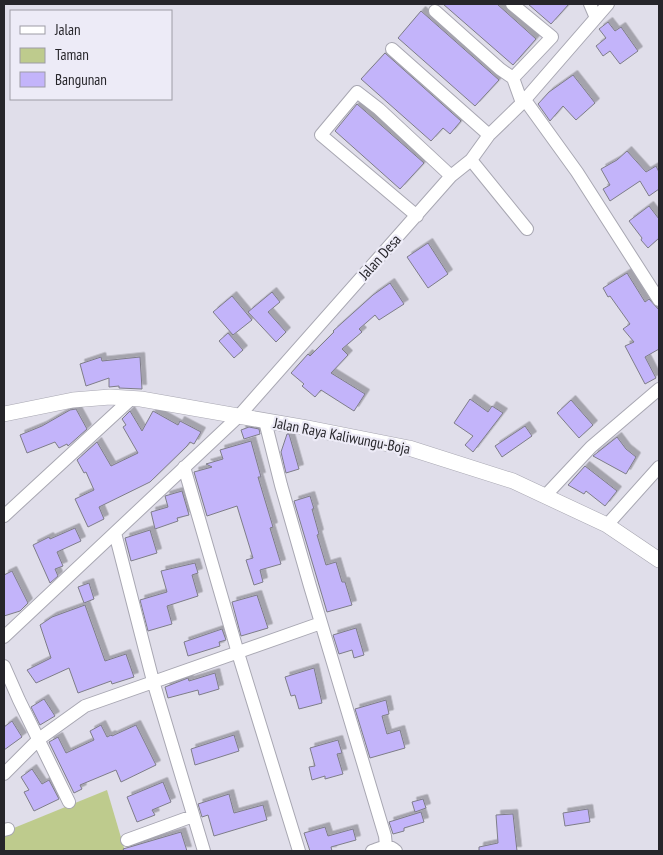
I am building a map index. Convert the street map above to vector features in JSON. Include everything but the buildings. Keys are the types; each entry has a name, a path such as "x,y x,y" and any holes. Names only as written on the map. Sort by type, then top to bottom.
{"main road":[{"name":"Jalan Raya Kaliwungu-Boja","path":"4,414 73,400 110,397 131,398 409,448 513,481 608,525 659,560"}],"street":[{"path":"512,4 552,37 513,78"},
{"path":"590,4 596,18"},
{"name":"Jalan Desa","path":"4,637 238,417 451,176 470,160 489,135 524,101 608,4"},
{"path":"435,11 500,69 513,78 524,101 578,172 659,300"},
{"path":"392,48 489,135"},
{"path":"417,216 321,135 357,92 380,109 451,176"},
{"path":"470,160 527,229"},
{"path":"545,496 591,447 659,389"},
{"path":"4,516 131,398"},
{"path":"266,421 281,485 321,623 385,836 391,848 372,851"},
{"path":"184,467 238,653 300,851"},
{"path":"608,525 659,467"},
{"path":"115,533 153,681 204,851"},
{"path":"4,774 39,740 85,706 321,623"},
{"path":"4,666 69,802"},
{"path":"127,840 193,816"}],"green space":[{"path":"107,790 125,851 4,851 4,832"}]}
